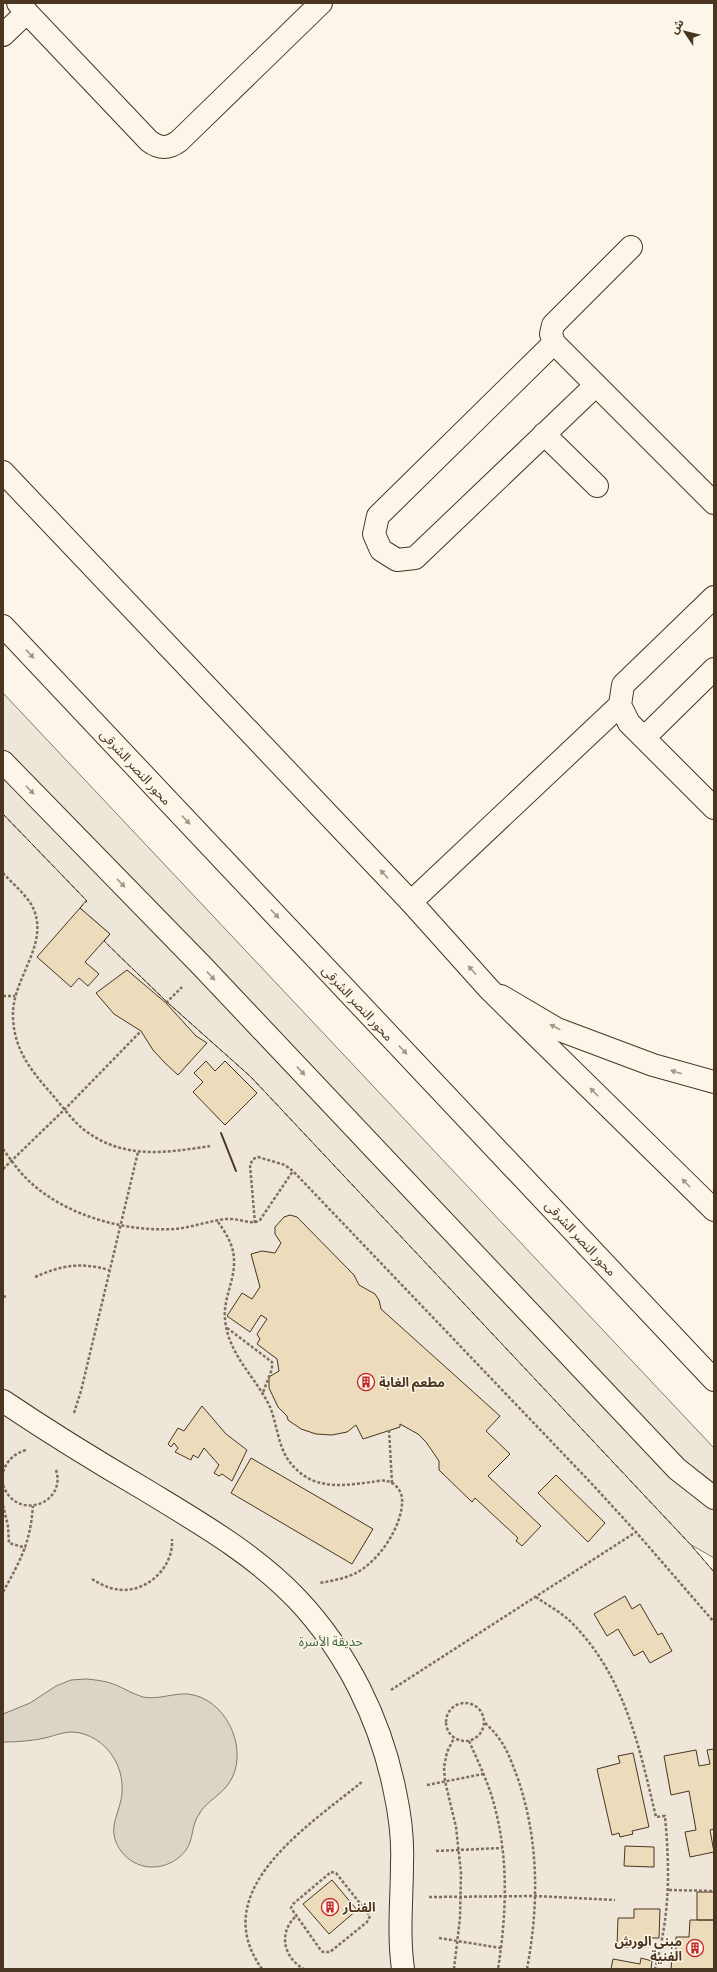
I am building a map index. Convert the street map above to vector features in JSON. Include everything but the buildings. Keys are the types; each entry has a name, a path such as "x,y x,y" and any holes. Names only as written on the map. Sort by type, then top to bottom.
{"main road":[{"path":"3,35 23,7 149,141 156,146 164,148 172,146 179,141 321,3"},
{"path":"631,247 553,325 551,334 554,342 714,503"},
{"path":"554,342 378,516 374,534 381,550 397,560 415,558 596,385"},
{"path":"544,434 597,486"},
{"path":"3,472 411,902 489,989 714,1210"},
{"path":"714,597 623,685 620,705 629,723 714,808"},
{"name":"محور النصر الشرقى","path":"3,626 714,1380"},
{"path":"644,738 714,669"},
{"path":"411,902 620,705"},
{"path":"3,762 202,966 677,1469 714,1498"},
{"path":"489,989 557,1029 653,1065 714,1082"},
{"path":"3,1401 54,1448 170,1505 245,1553 296,1599 318,1625 338,1653 368,1705 388,1760 396,1794 402,1863 399,1963"}],"path":[{"path":"3,873 31,904 36,916 38,928 37,941 15,996 12,1015 14,1031 19,1048 26,1063 82,1128 95,1137 123,1149 138,1152 169,1152 210,1146"},
{"path":"3,996 15,996"},
{"path":"3,1169 65,1109 141,1031"},
{"path":"3,1148 30,1182 50,1197 72,1209 120,1225 145,1228 174,1229 233,1219 255,1223 260,1220 293,1171"},
{"path":"3,1485 4,1493 12,1500 22,1505 33,1506 48,1499 57,1486 58,1475 54,1464 54,1448 70,1424 81,1391 138,1152"},
{"path":"255,1223 250,1165 253,1159 262,1157 285,1165 293,1171 636,1532 714,1622"},
{"path":"218,1222 228,1237 234,1260 225,1309 226,1328 237,1356 269,1406 281,1443 289,1461 302,1474 320,1483 338,1486 386,1480 397,1486 402,1499 398,1522 392,1535 375,1558 355,1574 337,1580 310,1583 277,1582"},
{"path":"36,1278 52,1270 81,1265 109,1270"},
{"path":"3,1297 7,1296"},
{"path":"226,1328 272,1362 272,1369 262,1395"},
{"path":"389,1430 392,1483"},
{"path":"3,1472 8,1461 16,1454 26,1450 38,1451 54,1448"},
{"path":"3,1505 8,1526 9,1544 26,1548"},
{"path":"92,1579 113,1589 124,1590 136,1588 157,1576 165,1567 173,1545 170,1505"},
{"path":"3,1592 26,1548 32,1524 33,1506"},
{"path":"368,1705 636,1532"},
{"path":"536,1597 570,1621 603,1663 628,1712 638,1740 656,1817 665,1816 669,1890 667,1919 655,1969"},
{"path":"464,1702 479,1708 484,1715 485,1723 483,1731 477,1737 469,1741 461,1741 454,1738 446,1725 447,1716 457,1705 464,1702"},
{"path":"485,1723 503,1742 521,1788 532,1841 536,1896 534,1926 527,1969"},
{"path":"454,1738 444,1760 446,1781 459,1850 461,1896 458,1940 454,1969"},
{"path":"469,1741 484,1774 492,1798 502,1848 506,1896 498,1969"},
{"path":"262,1969 252,1955 246,1936 244,1917 249,1897 259,1878 287,1844 388,1760"},
{"path":"427,1785 484,1774"},
{"path":"436,1851 502,1848"},
{"path":"331,1872 336,1874 370,1916 367,1922 330,1952 326,1953 320,1949 295,1916 291,1911 291,1906 331,1872"},
{"path":"669,1890 714,1891"},
{"path":"400,1897 536,1896 615,1900"},
{"path":"295,1916 286,1929 285,1948 292,1960 304,1969"},
{"path":"439,1938 501,1948"}],"green space":[{"name":"حديقة الأسرة","path":"3,814 87,901 110,934 104,941 167,1002 251,1077 690,1544 714,1572 714,1969 3,1969"}],"shaded area":[{"path":"3,693 714,1448 714,1558 690,1544 251,1077 167,1002 104,941 110,934 80,908 86,900 3,814"},
{"path":"86,1679 116,1685 143,1697 149,1698 177,1694 188,1694 201,1697 213,1704 230,1726 235,1738 237,1752 236,1765 232,1778 224,1789 201,1811 196,1819 188,1847 180,1857 170,1863 159,1867 145,1866 131,1860 119,1849 114,1834 114,1826 121,1800 121,1778 119,1768 114,1758 100,1742 80,1733 71,1732 34,1740 3,1742 3,1714 30,1703 56,1686 71,1680"}],"fence":[{"path":"3,814 87,901 80,908 81,909"},
{"path":"106,939 104,941 167,1002 251,1077 690,1544 714,1572"}],"wall":[{"path":"221,1133 236,1171"}],"place":[{"name":"مطعم الغابة","path":"366,1382"},
{"name":"الفنـار","path":"330,1907"},
{"name":"مبنى الورش الفنية","path":"695,1948"}]}
